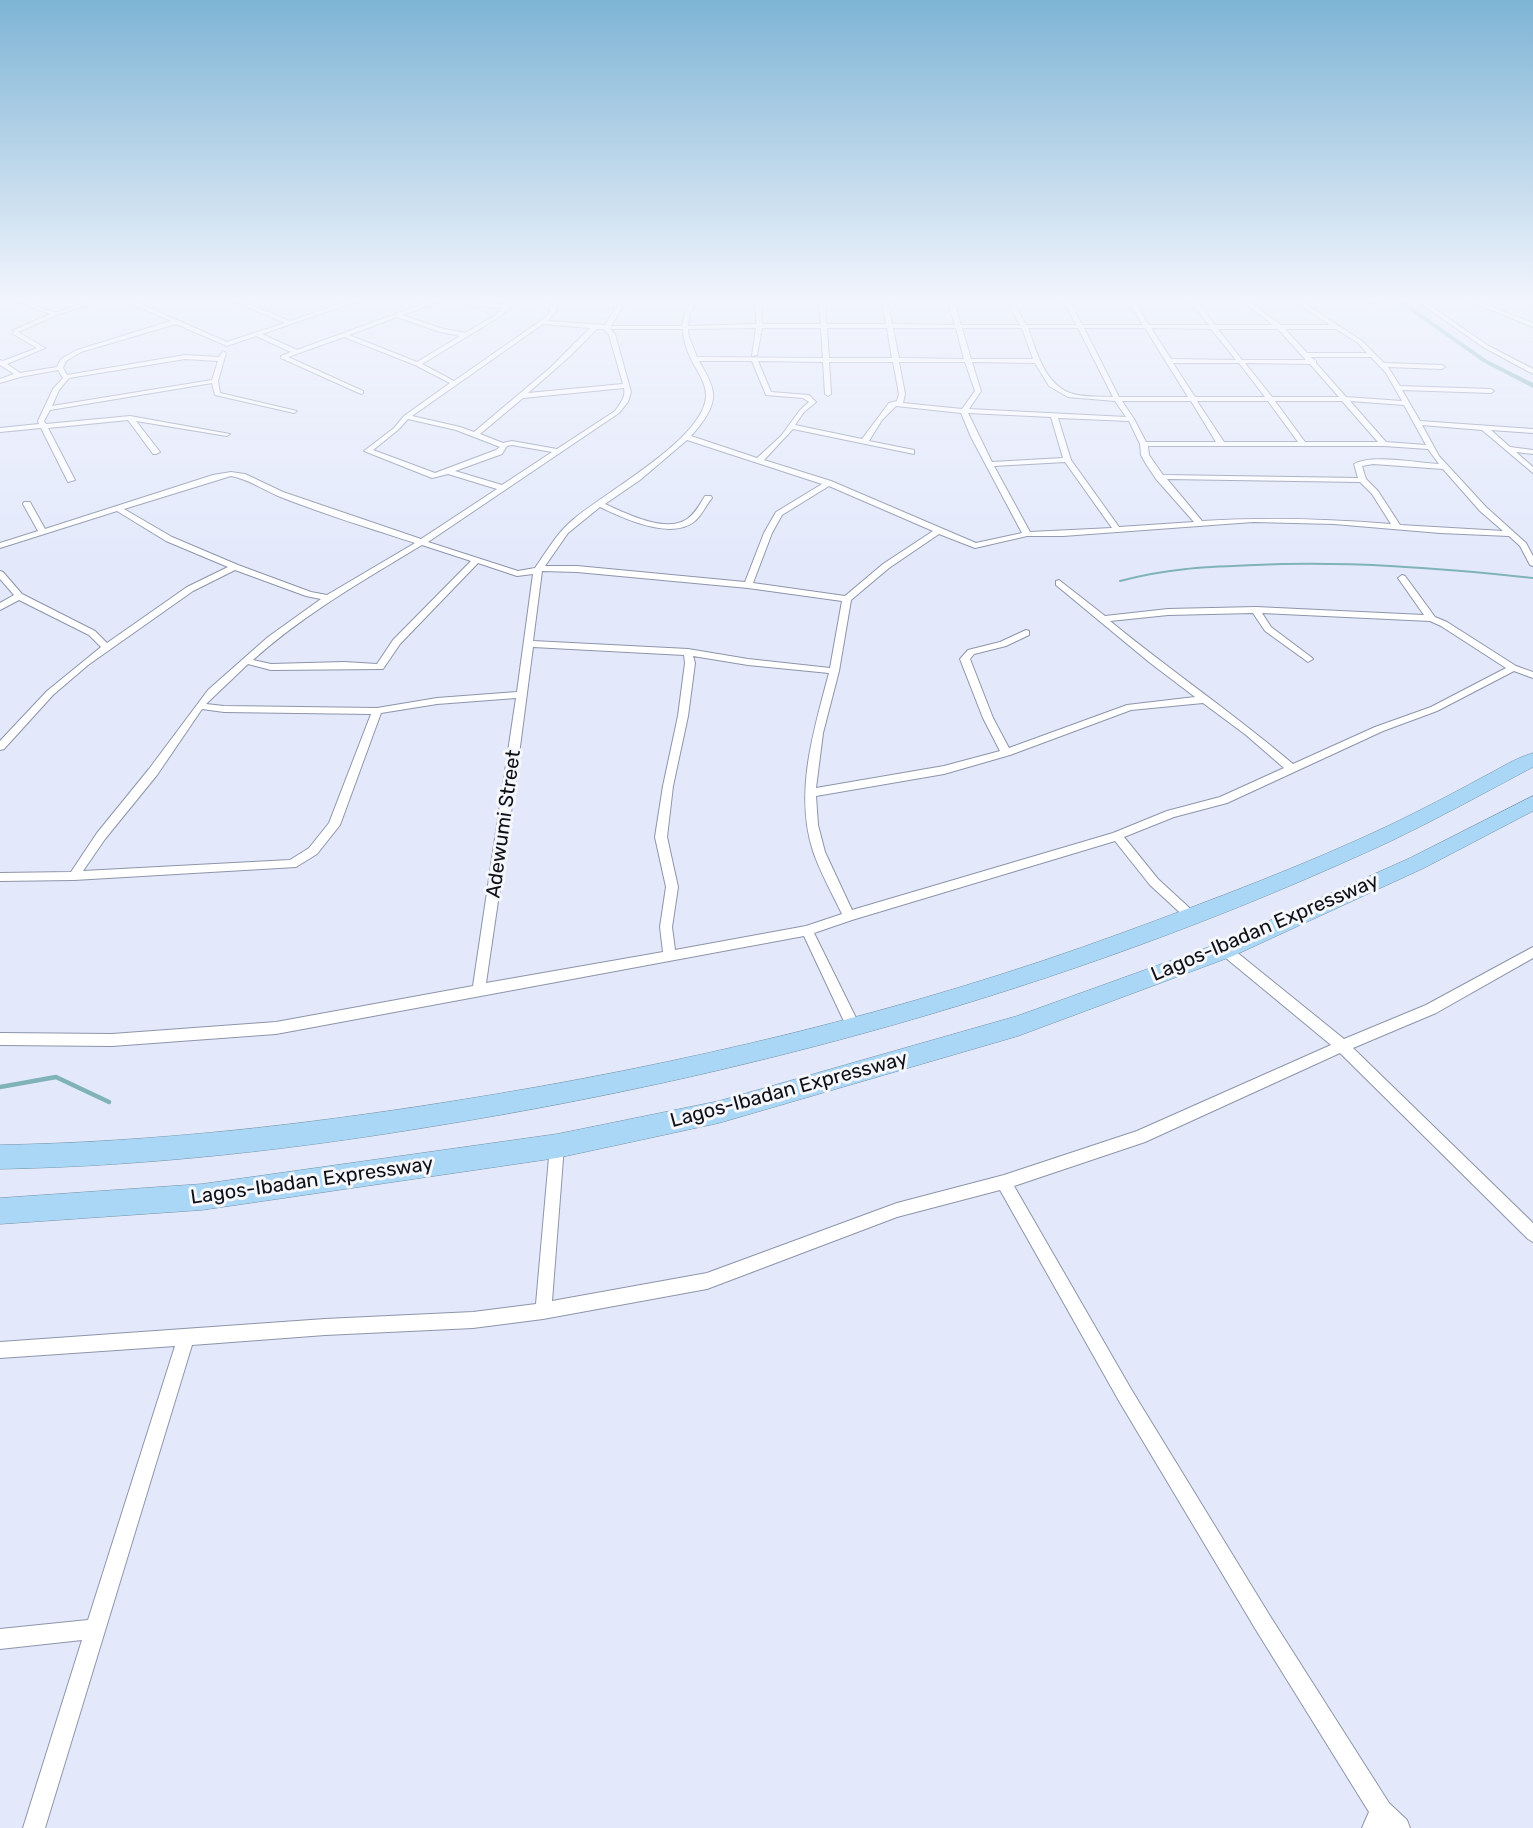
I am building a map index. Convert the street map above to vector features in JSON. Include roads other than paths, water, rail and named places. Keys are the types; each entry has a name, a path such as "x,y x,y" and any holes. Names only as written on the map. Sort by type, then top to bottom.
{"highway":[{"name":"Lagos-Ibadan Expressway","path":"0,1157 167,1150 275,1138 476,1110 685,1069 854,1028 1006,983 1192,917 1364,845 1533,759"},
{"name":"Lagos-Ibadan Expressway","path":"0,1211 202,1197 557,1146 719,1112 841,1079 1018,1026 1225,950 1417,863 1533,803"}],"street":[{"path":"60,385 42,418 42,425 71,480"},
{"path":"49,408 189,385"},
{"path":"216,385 217,394 221,396 294,411"},
{"path":"346,385 361,392"},
{"path":"449,385 406,417 396,429 368,451 427,475 439,476 499,452 504,447 502,445"},
{"path":"475,435 532,385"},
{"name":"Adewumi Street","path":"479,990 530,644 538,570 565,531 578,519 637,478 686,437 699,423 709,402 708,385"},
{"path":"760,461 761,457 783,437 790,426 813,402 809,397 768,394 765,385"},
{"path":"828,385 828,394"},
{"path":"865,441 891,404 900,402 900,385"},
{"path":"964,411 978,391 976,385"},
{"path":"1052,385 1070,396 1117,399 1344,399 1405,403"},
{"path":"1110,385 1131,419 1143,444 1145,455 1160,477 1200,524"},
{"path":"1184,385 1222,445"},
{"path":"1260,385 1303,444"},
{"path":"1333,385 1384,444"},
{"path":"74,876 100,836 153,772 199,706 211,692 271,639 328,598 422,542 617,412 625,402 627,392 625,386 518,396"},
{"path":"1491,391 1397,388 1429,447 1483,509 1522,545 1533,562"},
{"path":"891,404 964,411 1131,419"},
{"path":"964,411 1027,534"},
{"path":"1054,416 1067,460 1117,530"},
{"path":"406,417 458,428 502,445 512,443 559,451"},
{"path":"130,418 156,452"},
{"path":"0,430 130,418 227,434"},
{"path":"1416,423 1533,431"},
{"path":"790,426 911,452"},
{"path":"1483,427 1533,471"},
{"path":"686,437 828,483 975,546 1027,534 1253,520 1313,521 1510,534"},
{"path":"1143,444 1384,444 1429,447"},
{"path":"1507,449 1533,452"},
{"path":"990,464 1067,460"},
{"path":"1397,527 1375,493 1362,480 1358,464 1362,462 1445,467"},
{"path":"451,472 503,488"},
{"path":"0,546 231,474 242,476 280,494 349,519 518,573 576,569 748,585 847,599"},
{"path":"1160,477 1362,480"},
{"path":"748,585 768,533 779,514 828,483"},
{"path":"599,504 633,520 677,525 692,520 708,498"},
{"path":"27,504 43,532"},
{"path":"119,509 169,539 235,567 309,594 328,598"},
{"path":"849,916 819,852 812,825 810,793 818,733 834,671 847,599 886,566 938,531"},
{"path":"1522,545 1533,545"},
{"path":"247,661 271,667 344,665 380,667 403,634 476,560"},
{"path":"0,747 50,693 106,647 190,589 235,567"},
{"path":"0,574 19,596 92,633 106,647"},
{"path":"1401,579 1432,619 1513,668 1533,675"},
{"path":"1059,583 1152,660 1207,699 1291,768"},
{"path":"0,607 19,596"},
{"path":"1104,619 1168,612 1256,610 1432,619"},
{"path":"1256,610 1268,629 1308,660"},
{"path":"1006,753 988,718 965,659 971,652 1003,644 1026,633"},
{"path":"530,644 688,652 748,662 834,671"},
{"path":"670,956 666,927 672,886 661,837 668,786 683,716 690,663 688,652"},
{"path":"0,1039 112,1040 276,1028 807,931 849,916 1117,836 1172,814 1223,800 1379,729 1434,709 1513,668"},
{"path":"199,706 224,709 376,711 436,701 521,695"},
{"path":"810,793 944,771 1006,753 1130,707 1207,699"},
{"path":"0,878 277,866 303,860 334,825 376,711"},
{"path":"1117,836 1154,882 1192,917"},
{"path":"807,931 854,1028"},
{"path":"1225,950 1342,1046 1533,1234"},
{"path":"0,1350 473,1320 543,1311 707,1281 897,1210 1004,1182 1140,1137 1342,1046 1431,1009 1533,952"},
{"path":"543,1311 557,1146"},
{"path":"1004,1182 1149,1435 1263,1623 1377,1819 1400,1828"},
{"path":"34,1828 93,1629 135,1505 186,1337"},
{"path":"0,1639 93,1629"}],"waterway":[{"path":"1120,581 1154,573 1187,569 1290,564 1394,566 1533,578"},
{"path":"0,1087 56,1077 109,1102"}]}
